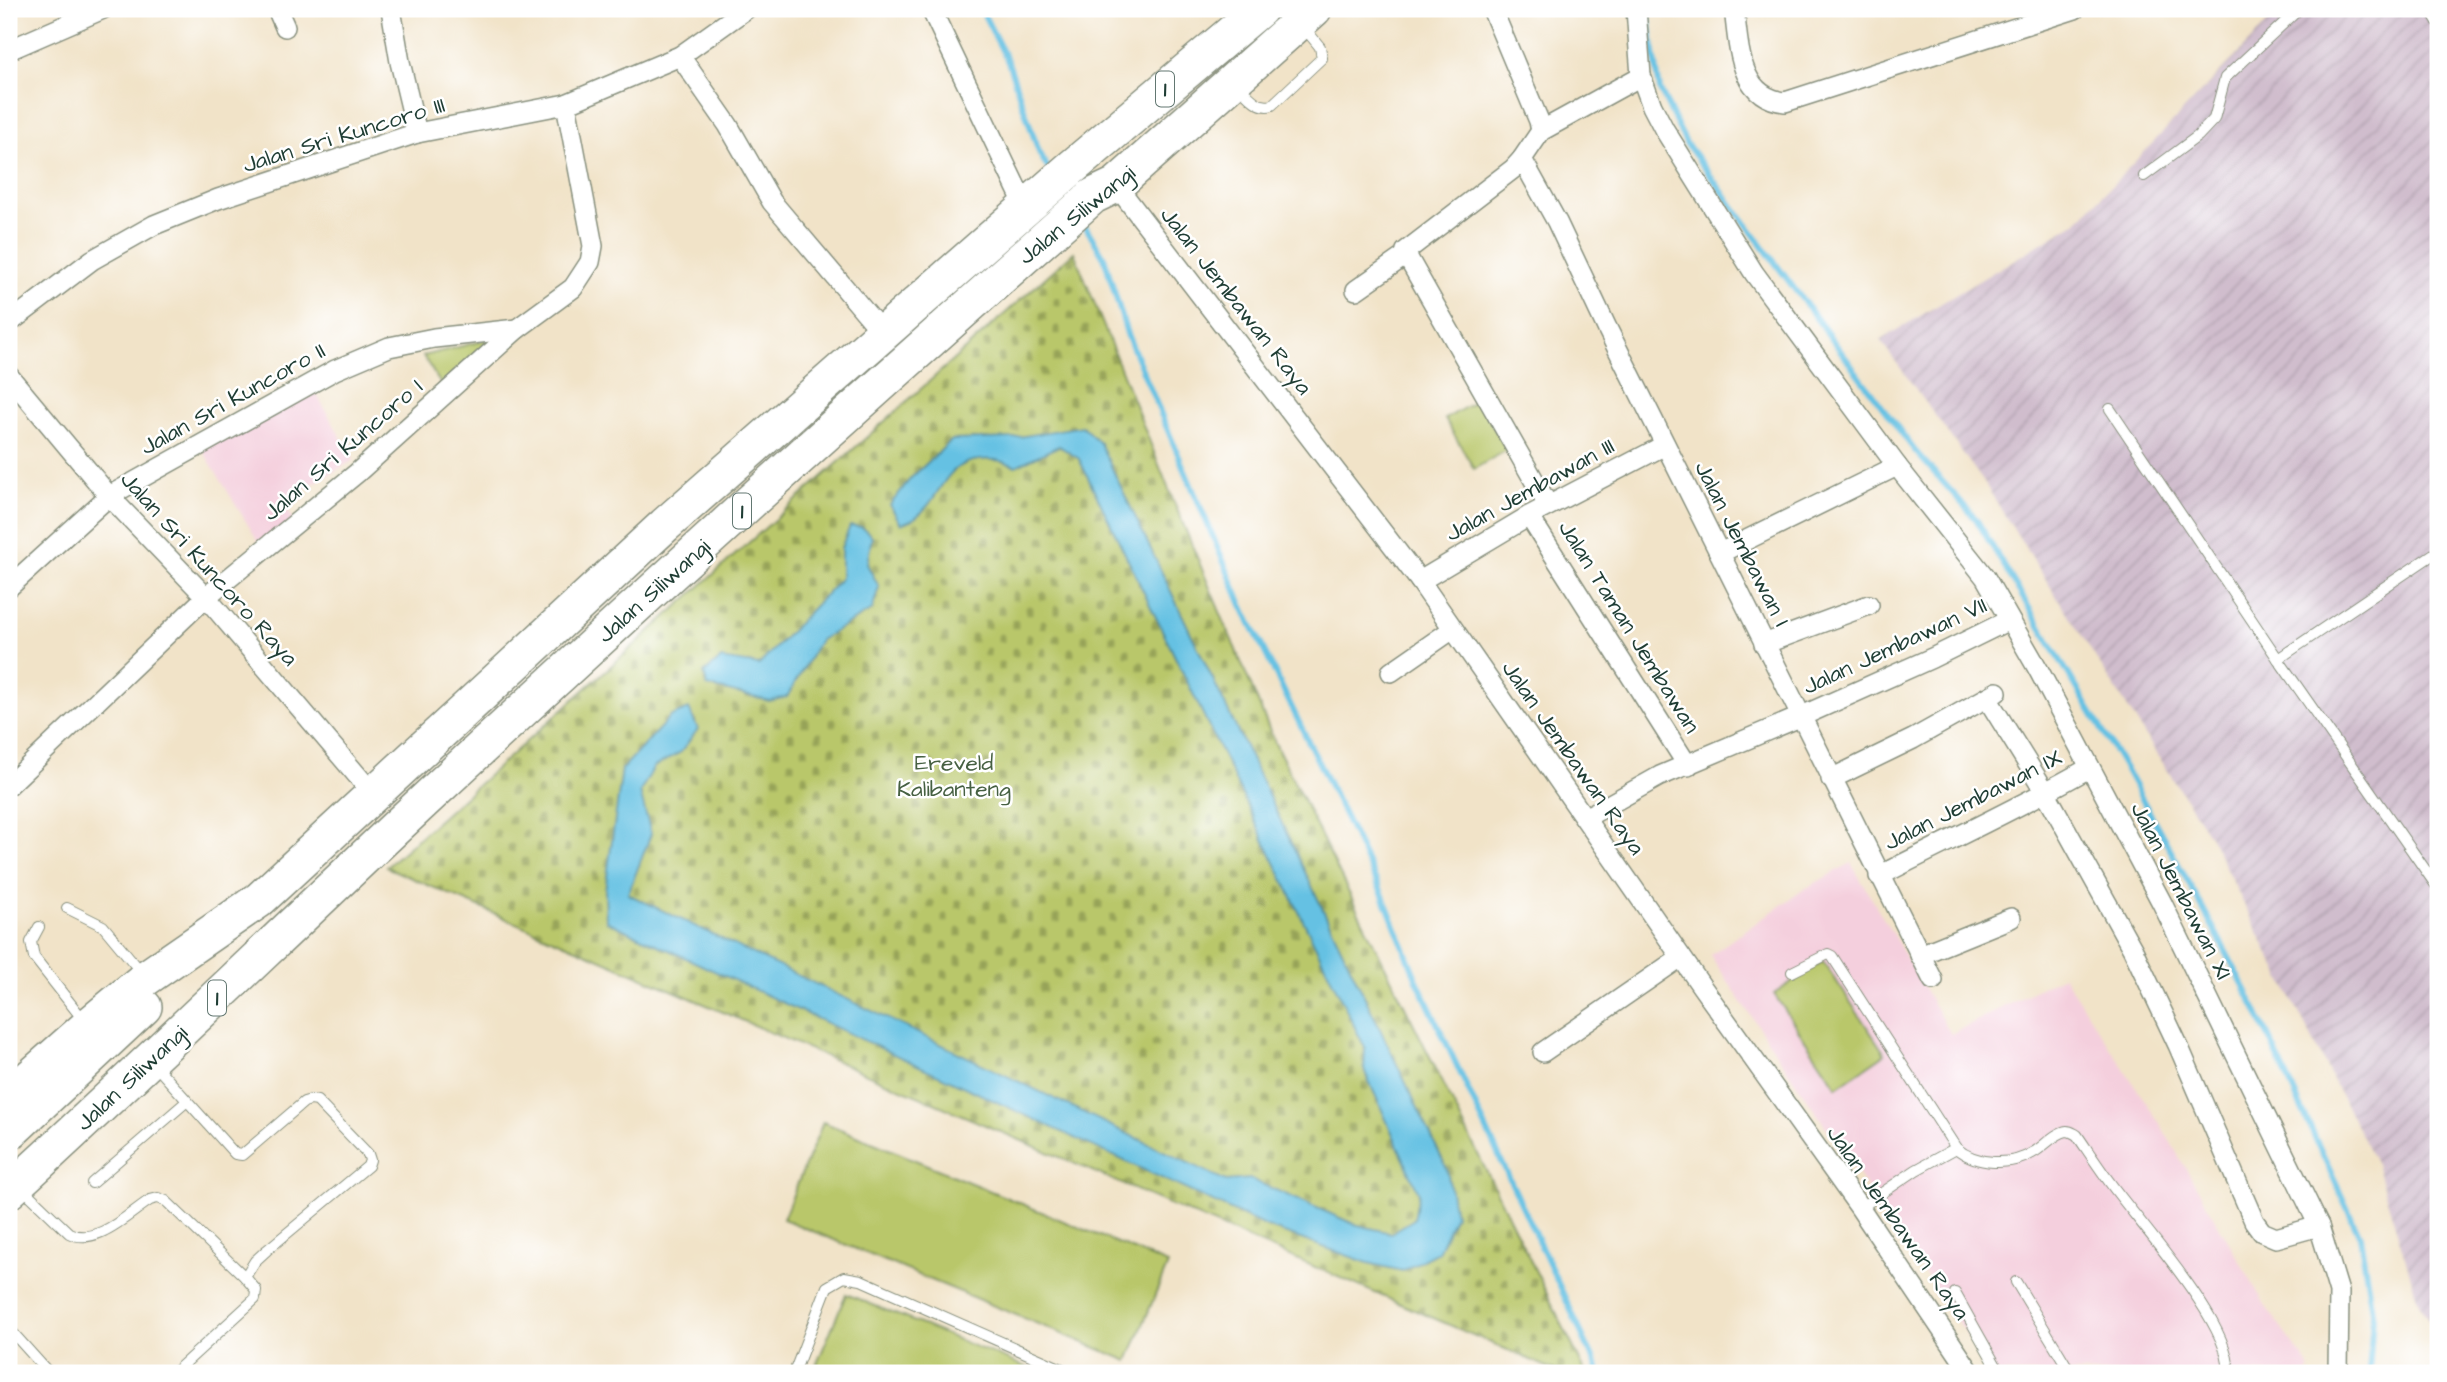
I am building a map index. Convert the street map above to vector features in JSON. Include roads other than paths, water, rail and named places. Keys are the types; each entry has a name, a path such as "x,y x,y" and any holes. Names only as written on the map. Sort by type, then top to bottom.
{"highway":[{"name":"Jalan Siliwangi","path":"9,1096 146,978 260,900 665,525 882,332 1260,9"},
{"name":"Jalan Siliwangi","path":"13,1187 151,1061 433,793 1064,222 1307,16"},
{"name":"1","path":"9,1133 260,900"}],"street":[{"path":"9,50 103,9"},
{"path":"277,9 285,27"},
{"path":"391,9 397,49 417,133"},
{"path":"931,9 1047,189"},
{"path":"1492,9 1541,131"},
{"path":"1636,9 1641,76 1664,130 1754,272 1897,466 1720,553"},
{"path":"1734,9 1742,68 1749,82 1775,101 1785,102 2075,9"},
{"name":"Jalan Sri Kuncoro III","path":"9,323 92,260 154,225 218,199 417,133 566,104 680,56 741,10"},
{"path":"680,56 728,125 772,202 882,332"},
{"path":"1356,290 1406,253 1412,244 1479,196 1522,159 1541,131 1641,76"},
{"name":"Jalan Sri Kuncoro I","path":"9,785 206,597 357,473 517,329 573,288 590,261 593,246 566,104"},
{"name":"Jalan Jembawan I","path":"1522,159 1557,222 1879,876 1933,980"},
{"name":"Jalan Jembawan Raya","path":"1104,190 1420,581 1681,957 1860,1208 1971,1373"},
{"name":"Jalan Taman Jembawan","path":"1406,253 1548,505"},
{"name":"Jalan Sri Kuncoro II","path":"9,587 109,496 335,370 389,347 434,338 517,329"},
{"name":"Jalan Sri Kuncoro Raya","path":"9,376 109,496 206,597 373,794"},
{"name":"Jalan Jembawan III","path":"1420,581 1548,505 1665,444"},
{"name":"Jalan Jembawan XI","path":"1897,466 1985,577 2038,669 2162,903 2319,1226 2339,1292 2338,1373"},
{"name":"Jalan Taman Jembawan","path":"1530,516 1688,765"},
{"path":"1764,644 1869,605"},
{"name":"Jalan Jembawan VII","path":"1585,818 1660,776 1932,658 2009,620"},
{"path":"1391,672 1453,629"},
{"path":"1831,779 1913,739 1992,695 2133,950 2178,1045 2254,1221 2262,1232 2276,1238 2319,1226"},
{"name":"Jalan Jembawan IX","path":"1879,876 2046,793 2090,768"},
{"path":"1920,955 2011,918"},
{"path":"1543,1052 1681,957"}],"lane":[{"path":"2144,176 2198,136 2214,118 2225,78 2299,9"},
{"path":"2430,9 2438,22"},
{"path":"2110,409 2278,659 2438,888"},
{"path":"2278,659 2438,551"},
{"path":"67,908 103,926 146,978"},
{"path":"38,927 31,942 34,957 88,1026"},
{"path":"1792,972 1821,955 1832,956 1956,1148 1964,1155 1979,1160 2005,1161 2031,1154 2063,1132 2077,1135 2112,1186 2194,1293 2227,1350 2228,1373"},
{"path":"151,1061 231,1152 238,1155 244,1153 304,1102 316,1100 369,1158 368,1166 267,1250 245,1277"},
{"path":"92,1183 186,1102"},
{"path":"1860,1208 1916,1170 1956,1148"},
{"path":"13,1187 69,1233 78,1237 100,1233 150,1200 158,1198 166,1201 245,1277 256,1290 254,1299 174,1373"},
{"path":"793,1373 827,1287 844,1277 860,1280 1071,1373"},
{"path":"2016,1282 2071,1373"},
{"path":"1955,1293 2000,1373"},
{"path":"9,1332 13,1333 49,1373"}],"water":[{"path":"1082,426 1100,443 1447,1169 1455,1215 1438,1252 1402,1271 1368,1263 1267,1227 606,921 605,890 622,769 671,716 689,709 698,729 681,752 654,767 640,792 651,834 628,894 1226,1181 1250,1179 1354,1224 1391,1233 1414,1219 1419,1193 1364,1070 1365,1048 1079,459 1059,446 1016,466 1002,461 979,460 957,468 932,501 913,519 901,524 890,505 911,478 952,440 1013,438"},
{"path":"850,526 862,527 872,536 867,564 879,587 872,610 820,640 787,697 769,701 707,686 704,673 721,659 759,665 841,578 841,548"}],"waterway":[{"path":"981,9 1008,62 1040,155 1050,171"},
{"path":"1647,9 1660,90 1686,143 1915,451 1976,519 2127,772 2206,914 2256,1009 2360,1236 2373,1318 2369,1373"},
{"path":"1082,221 1104,257 1127,334 1242,605 1382,893 1416,978 1600,1373"}],"park label":[{"name":"Ereveld Kalibanteng","path":"954,776"}]}
